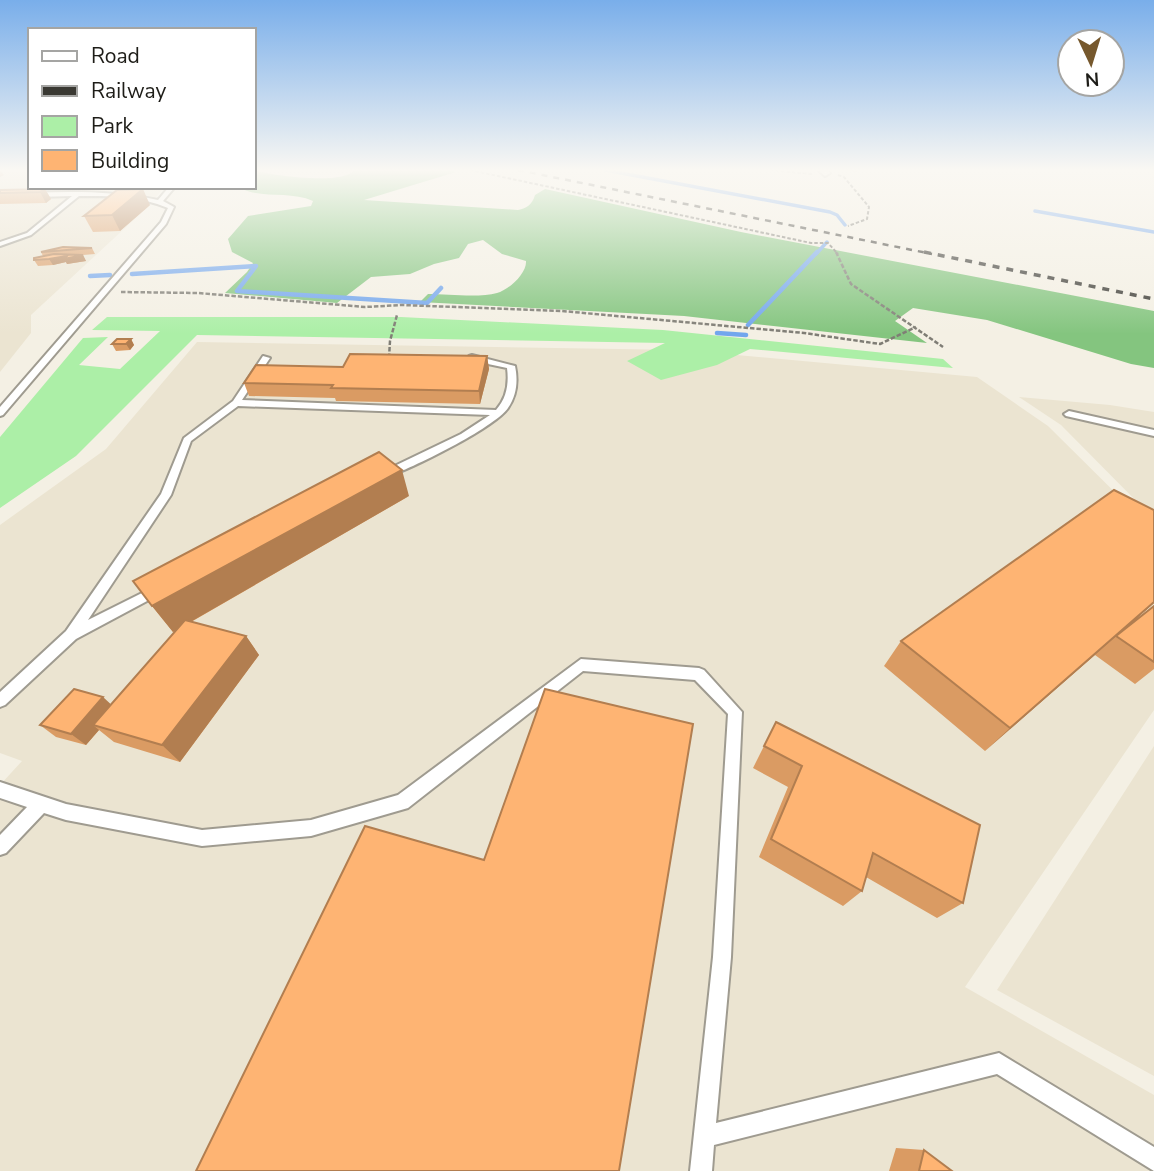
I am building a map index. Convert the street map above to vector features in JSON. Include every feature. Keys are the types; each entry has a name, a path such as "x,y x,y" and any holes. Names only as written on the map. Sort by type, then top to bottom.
{"lane":[{"path":"0,254 38,225"},
{"path":"0,413 163,225"},
{"path":"0,244 19,239"},
{"path":"0,701 71,635 166,495 187,440 236,403 266,358"},
{"path":"375,479 499,413 515,380 511,366 457,358"},
{"path":"236,403 499,413"},
{"path":"1069,414 1154,433"},
{"path":"71,635 168,585"},
{"path":"0,790 66,812 202,838 311,828 402,802 581,665 699,674 735,712 722,957 701,1171"},
{"path":"0,847 41,804"},
{"path":"704,1137 999,1063 1154,1160"}],"path":[{"path":"725,225 811,243 828,243 841,258 851,284 943,347"},
{"path":"106,292 198,293 365,307 402,305 562,311 804,333 880,344 916,327"},
{"path":"389,358 390,341 397,315"}],"shaded area":[{"path":"0,225 129,225 31,315 31,333 0,372"},
{"path":"197,342 682,350 977,377 1048,426 1154,531 1154,710 965,987 1154,1095 1154,1171 0,1171 0,785 22,761 0,753 0,525 106,449"},
{"path":"1019,397 1154,412 1154,519 1061,425"},
{"path":"1154,746 1154,1076 997,990"}],"green space":[{"path":"240,225 707,225 1154,311 1154,368 1131,364 987,320 913,308 895,321 927,343 684,316 420,302 428,294 473,296 497,293 516,280 524,271 526,261 502,254 483,240 468,244 459,258 410,274 371,277 337,303 225,293 253,263 232,252 228,239"},
{"path":"107,317 401,317 663,330 943,359 953,368 750,349 717,365 661,380 627,361 665,343 197,335 76,456 0,508 0,437 83,338 108,337 79,365 120,369 160,331 92,330"}],"building":[{"path":"63,247 92,248 41,252"},
{"path":"54,254 83,255 34,260"},
{"path":"117,339 131,339 126,344 112,344"},
{"path":"350,354 487,356 479,391 244,383 256,365 343,367"},
{"path":"379,452 402,470 152,606 133,581"},
{"path":"1114,490 1154,510 1154,602 1010,728 901,641"},
{"path":"1154,606 1154,662 1116,636"},
{"path":"185,620 246,636 162,745 93,725"},
{"path":"74,689 103,697 71,734 40,725"},
{"path":"545,689 693,724 619,1171 196,1171 365,826 484,860"},
{"path":"776,722 980,825 963,903 873,853 862,891 771,839 802,766 764,746"},
{"path":"924,1150 952,1171 919,1171"}],"waterway":[{"path":"1112,225 1154,232"},
{"path":"816,254 827,242"},
{"path":"748,325 817,252"},
{"path":"132,274 256,266 237,291 427,303 441,288"},
{"path":"90,276 110,275"},
{"path":"717,333 746,335"}],"railway":[{"path":"787,225 932,254"},
{"path":"924,252 1154,299"}]}
